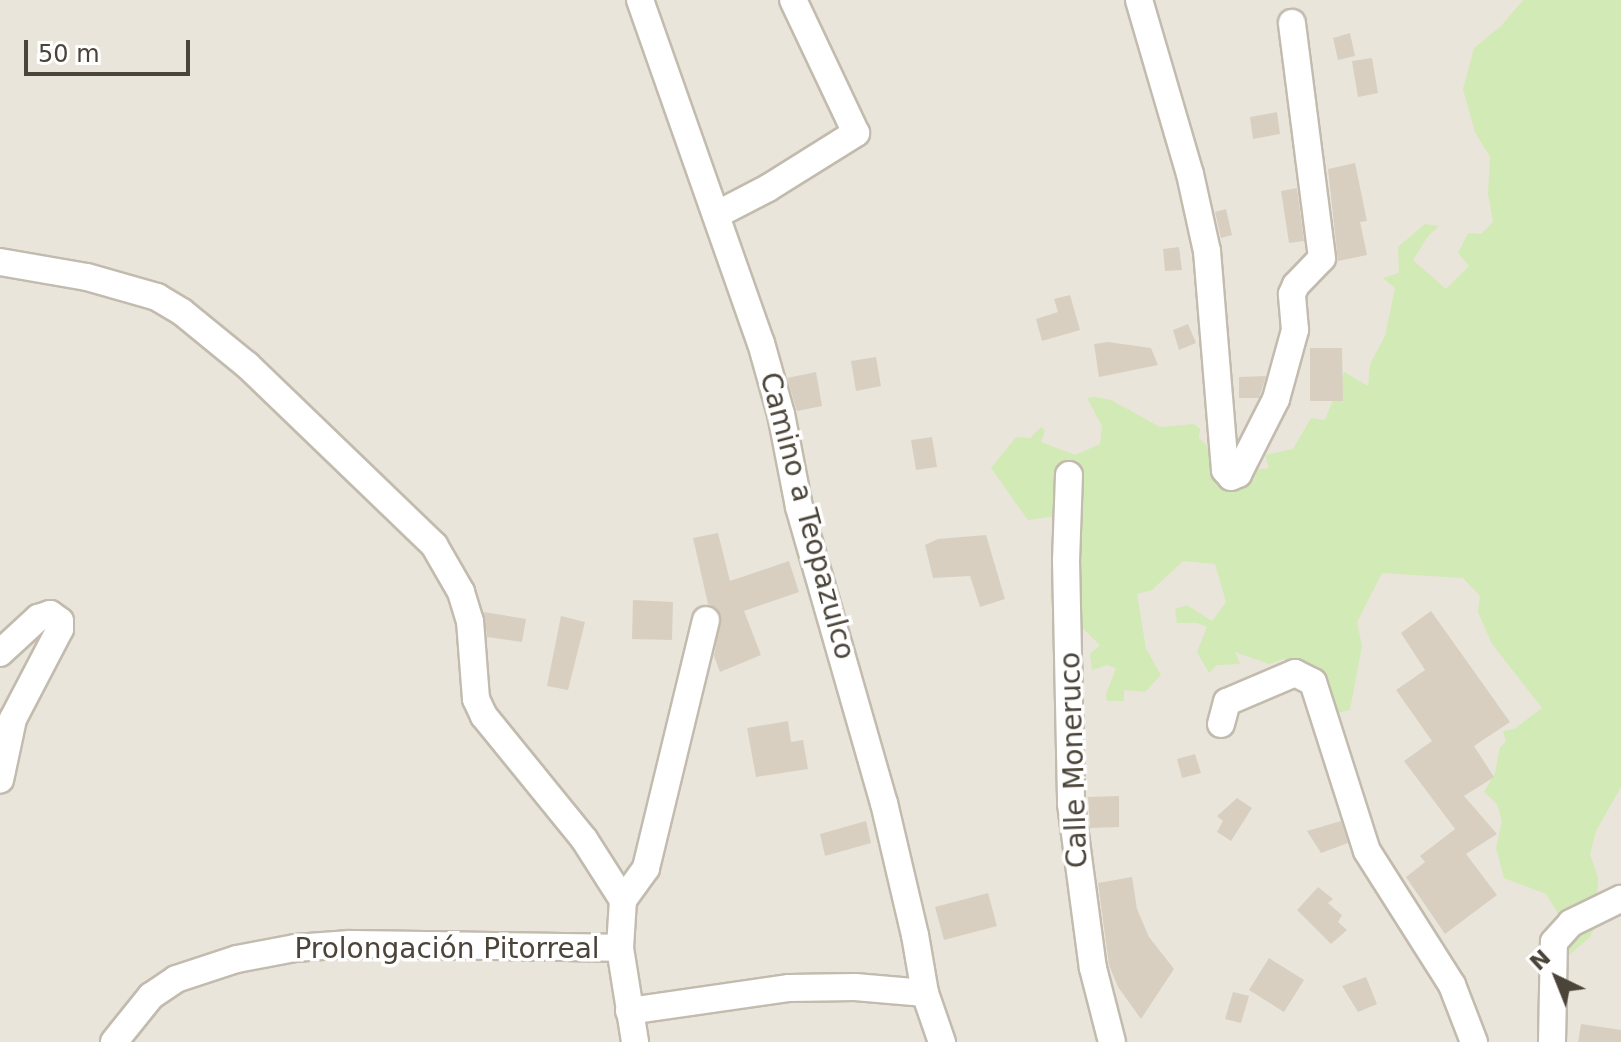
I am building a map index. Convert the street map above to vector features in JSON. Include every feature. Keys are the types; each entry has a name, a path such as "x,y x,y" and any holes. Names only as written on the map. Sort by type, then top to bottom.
{"street":[{"name":"Camino a Teopazulco","path":"640,0 761,343 781,414 799,507 847,664 894,842 925,993 942,1042"},
{"path":"716,215 768,188 856,133 793,0"},
{"path":"1139,0 1190,174 1207,251 1227,475 1238,474 1267,421 1295,330 1292,294 1296,285 1322,258 1292,23"},
{"path":"0,262 87,277 157,297 182,312 247,365 417,527 434,545 461,592 470,621 476,699 484,716 577,829 623,900"},
{"name":"Calle Moneruco","path":"1069,475 1066,560 1071,804 1093,968 1112,1042"},
{"path":"0,653 38,618 50,614 60,621 60,629 13,719 0,780"},
{"path":"635,1042 620,948 623,900 646,868 706,620"},
{"path":"1221,724 1227,702 1295,673 1307,676 1313,682 1367,851 1452,985 1474,1042"},
{"path":"1552,1042 1554,942 1571,923 1620,899"},
{"name":"Prolongación Pitorreal","path":"114,1042 151,996 176,979 237,959 295,948 350,944 620,948"},
{"path":"629,1011 789,988 855,987 925,993"}],"shaded area":[{"path":"0,0 1621,0 1621,1042 0,1042"}],"green space":[{"path":"1523,0 1621,0 1621,787 1596,831 1590,855 1598,877 1596,925 1590,937 1567,957 1546,944 1559,915 1546,894 1504,878 1496,848 1502,821 1497,804 1484,792 1495,773 1500,747 1506,742 1503,731 1514,729 1542,708 1492,644 1478,612 1480,596 1463,578 1382,573 1357,622 1362,646 1350,710 1330,715 1284,659 1269,664 1235,652 1240,664 1217,665 1209,673 1197,652 1207,627 1197,623 1177,623 1175,609 1187,605 1212,621 1226,602 1215,564 1183,561 1152,590 1137,594 1146,649 1161,675 1145,692 1124,690 1124,701 1107,701 1106,694 1116,668 1107,665 1092,670 1090,654 1100,645 1050,597 1054,586 1055,516 1028,520 991,468 1016,437 1030,438 1041,427 1045,431 1041,442 1075,455 1100,444 1102,426 1087,398 1095,397 1111,400 1160,427 1194,424 1200,429 1199,438 1234,473 1269,468 1265,455 1293,449 1311,418 1325,420 1344,372 1368,386 1370,364 1385,336 1395,288 1383,278 1399,273 1398,247 1425,224 1439,226 1428,236 1413,260 1446,289 1469,266 1458,253 1468,233 1481,234 1493,222 1488,194 1490,157 1475,132 1463,89 1474,48 1501,26"}],"building":[{"path":"1350,33 1355,56 1338,60 1333,38"},
{"path":"1372,58 1378,93 1358,97 1352,61"},
{"path":"1277,112 1280,134 1253,139 1250,117"},
{"path":"1355,163 1367,221 1360,222 1367,255 1338,261 1328,169"},
{"path":"1297,188 1304,241 1289,243 1281,191"},
{"path":"1226,209 1232,235 1221,238 1215,212"},
{"path":"1179,247 1182,270 1165,271 1163,249"},
{"path":"1070,295 1080,330 1042,341 1036,319 1058,312 1054,299"},
{"path":"1188,324 1196,343 1179,350 1173,330"},
{"path":"1108,342 1151,348 1158,365 1099,377 1094,344"},
{"path":"1310,348 1342,348 1343,401 1310,401"},
{"path":"876,357 881,386 856,391 851,361"},
{"path":"816,372 822,406 797,411 787,378"},
{"path":"1266,376 1259,398 1239,398 1239,377"},
{"path":"932,437 937,467 916,470 911,440"},
{"path":"718,533 730,581 789,561 799,592 744,611 761,655 720,672 714,656 721,616 716,608 708,604 693,538"},
{"path":"986,535 1005,599 980,607 970,576 933,578 925,545 938,539"},
{"path":"633,600 673,602 672,640 632,639"},
{"path":"1431,611 1510,722 1474,746 1494,777 1464,796 1497,834 1466,854 1497,895 1445,934 1406,877 1425,862 1420,856 1455,829 1404,761 1432,741 1396,690 1425,670 1401,633"},
{"path":"484,612 526,619 522,642 487,637"},
{"path":"561,616 585,622 568,690 547,686"},
{"path":"788,721 791,742 803,740 808,769 756,777 747,728"},
{"path":"1195,754 1201,773 1182,778 1177,759"},
{"path":"1119,796 1119,827 1090,828 1088,797"},
{"path":"1237,798 1252,808 1231,841 1217,832 1223,821 1217,816"},
{"path":"866,821 871,843 825,856 820,834"},
{"path":"1341,821 1348,843 1321,853 1307,831"},
{"path":"1132,877 1137,909 1149,937 1174,969 1141,1019 1118,987 1109,965 1098,883"},
{"path":"1318,887 1333,899 1328,903 1342,915 1338,922 1347,930 1331,944 1297,910"},
{"path":"988,893 997,926 944,940 935,907"},
{"path":"1269,958 1304,980 1284,1012 1249,990"},
{"path":"1366,977 1377,1004 1358,1012 1342,986"},
{"path":"1233,992 1249,996 1241,1023 1225,1019"},
{"path":"1581,1024 1621,1030 1621,1042 1578,1042"}]}
